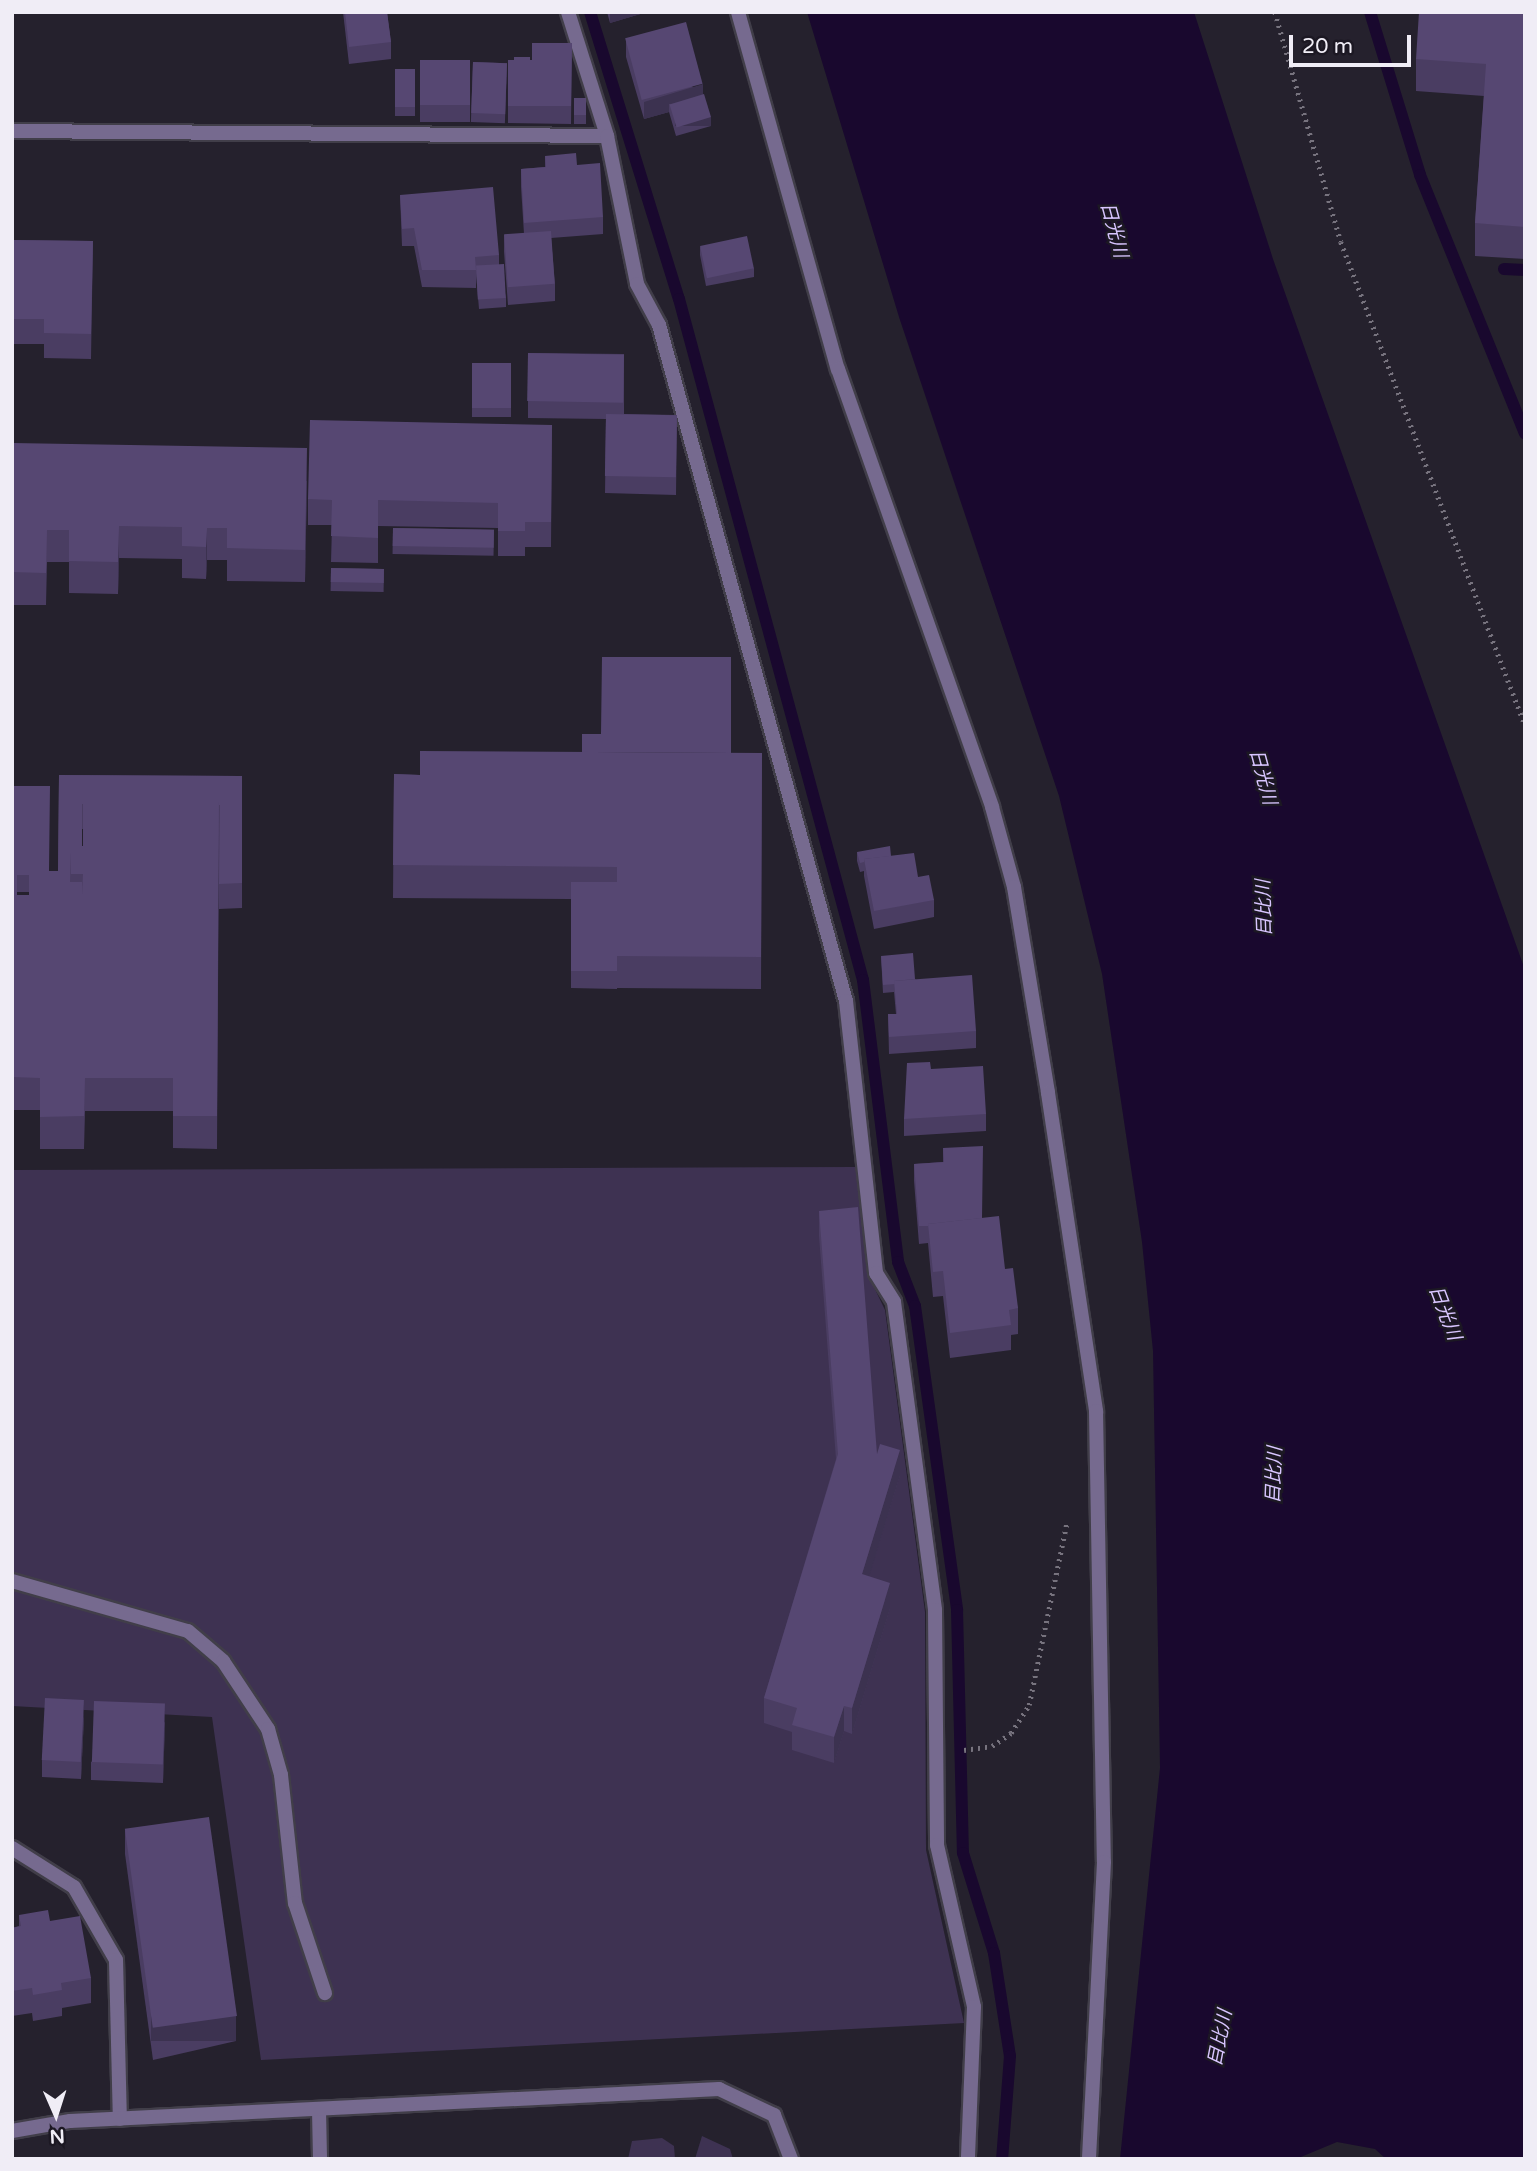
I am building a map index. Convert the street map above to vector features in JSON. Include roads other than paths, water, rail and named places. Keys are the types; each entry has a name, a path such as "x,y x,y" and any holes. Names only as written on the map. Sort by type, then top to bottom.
{"street":[{"path":"568,12 607,136 637,284 659,325 846,1001 876,1273 894,1303 935,1610 937,1845 974,2007 968,2159"},
{"path":"738,12 838,369 992,807 1014,887 1048,1093 1096,1411 1104,1862 1089,2159"},
{"path":"12,131 607,136"},
{"path":"12,1581 188,1631 223,1661 268,1729 281,1774 295,1903 326,1993"},
{"path":"12,1848 74,1887 116,1960 120,2119"},
{"path":"12,2131 120,2119 719,2090 774,2115 791,2159"},
{"path":"319,2110 320,2159"}],"water":[{"path":"807,12 1194,12 1273,259 1525,970 1525,2159 1386,2159 1375,2149 1337,2142 1296,2159 1120,2159 1160,1768 1153,1351 1142,1242 1102,974 1059,796 899,317"}],"waterway":[{"path":"590,12 679,299 863,980 898,1262 915,1306 957,1610 963,1853 994,1953 1010,2056 1002,2159"},
{"path":"1370,12 1420,175 1525,433"},
{"path":"1504,269 1525,270"}],"water label":[{"name":"日光川","path":"1113,230"},
{"name":"日光川","path":"1262,777"},
{"name":"目比川","path":"1265,908"},
{"name":"日光川","path":"1444,1313"},
{"name":"目比川","path":"1275,1475"},
{"name":"目比川","path":"1221,2038"}]}
